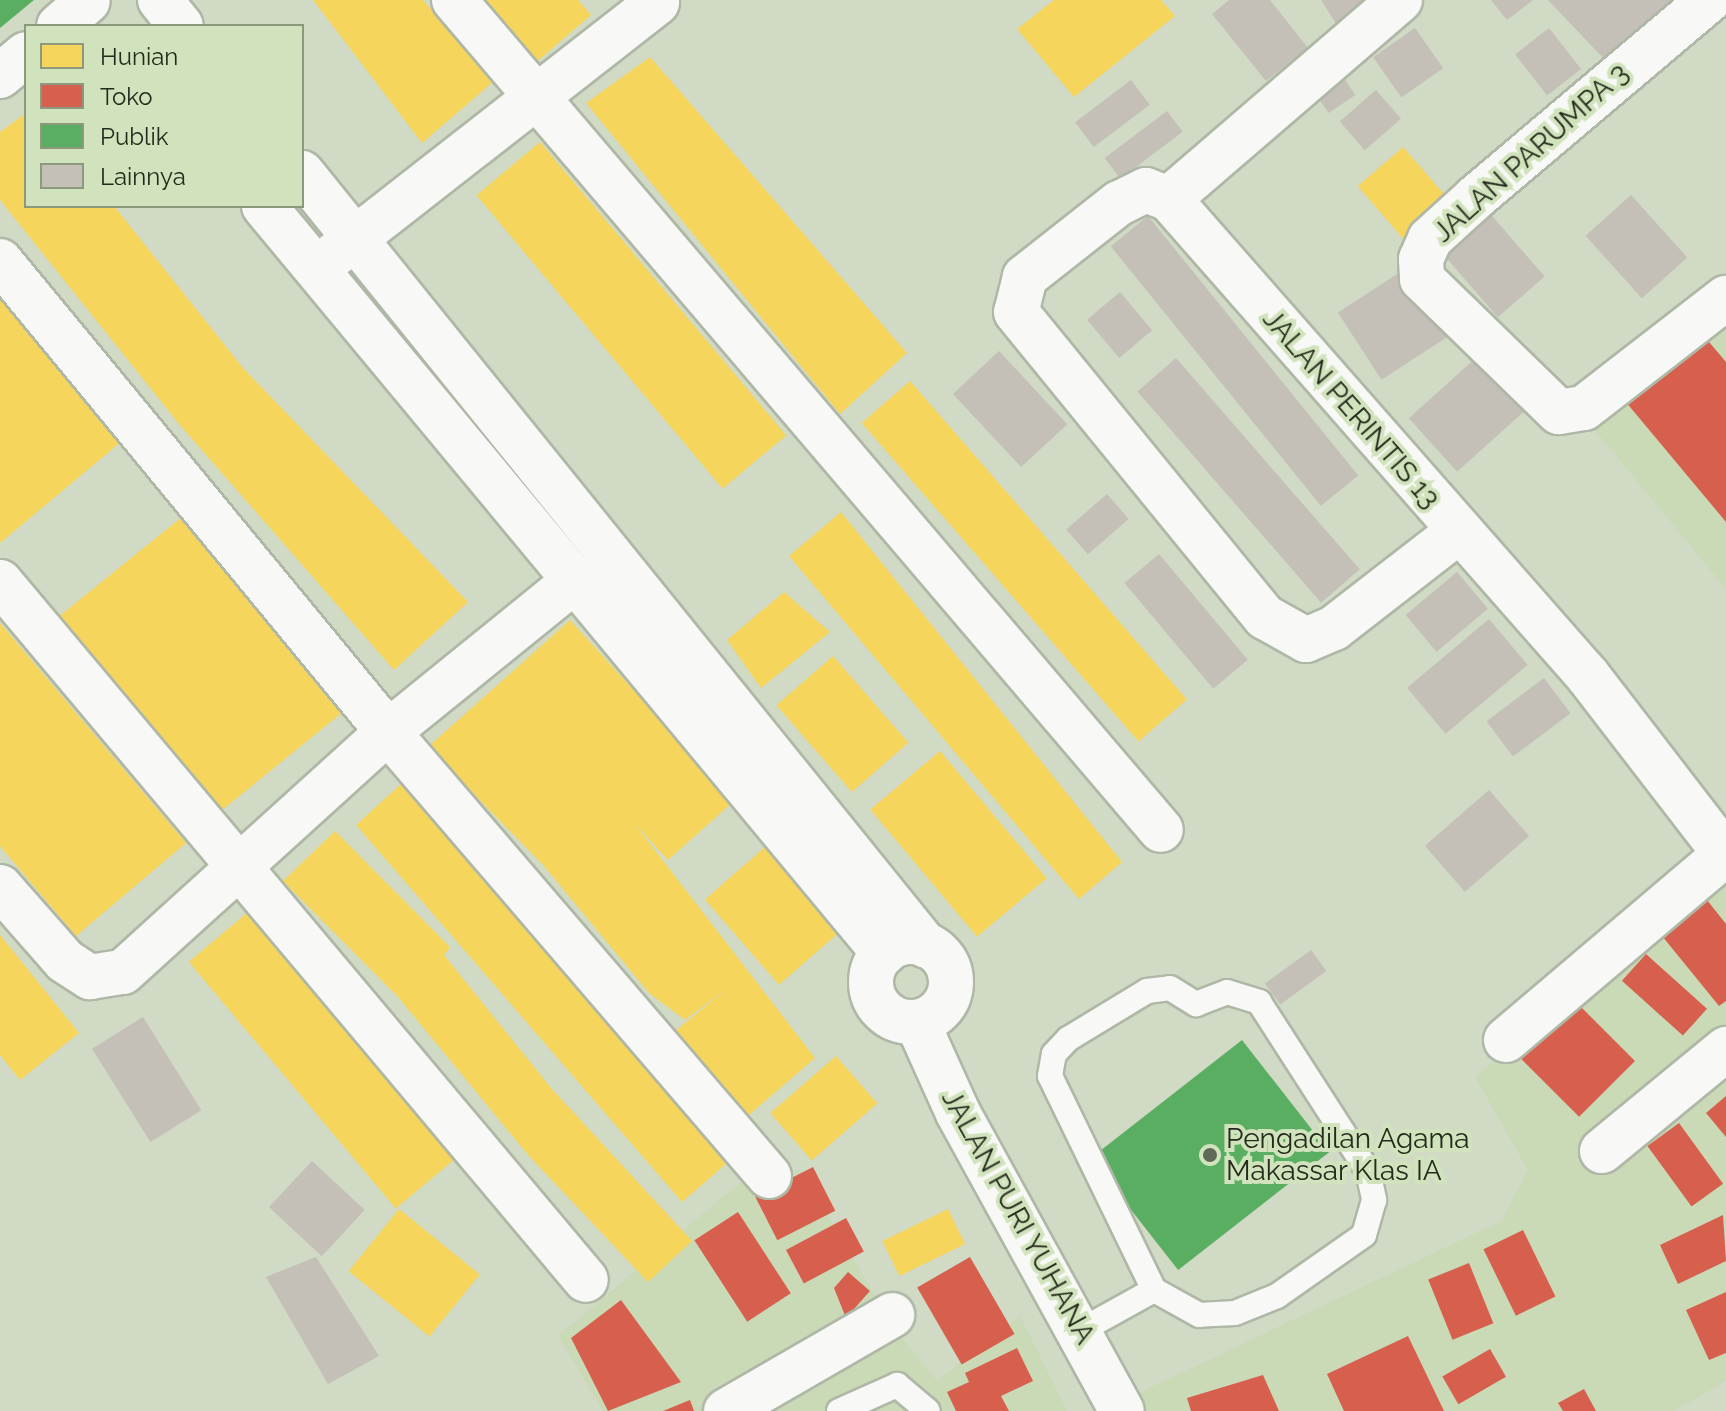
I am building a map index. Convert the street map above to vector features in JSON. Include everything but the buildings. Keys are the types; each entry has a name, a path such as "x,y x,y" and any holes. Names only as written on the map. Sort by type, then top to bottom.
{"street":[{"path":"61,24 88,0 108,24"},
{"path":"160,0 179,24"},
{"path":"454,0 1161,830"},
{"path":"1400,0 1169,199 1146,190 1119,203 1025,277 1016,312 1265,617 1306,640 1334,628 1459,531"},
{"name":"JALAN PARUMPA 3","path":"1709,0 1430,239 1421,259 1422,279 1559,412 1584,408 1726,298"},
{"path":"316,268 537,101 657,3"},
{"path":"0,76 24,56"},
{"path":"304,175 358,236 526,449 905,949"},
{"name":"JALAN PERINTIS 13","path":"1169,199 1588,676 1726,855"},
{"path":"266,208 573,582 905,949 944,959 951,981 938,1012 917,1022 895,1019 878,1004 872,972 905,949"},
{"path":"0,261 388,732 769,1176"},
{"path":"486,476 526,449"},
{"path":"0,582 586,1280"},
{"path":"0,887 65,961 105,978 158,943 388,732 573,582"},
{"path":"1506,1040 1726,855"},
{"name":"JALAN PURI YUHANA","path":"917,1022 958,1113 1122,1411"},
{"path":"1602,1151 1726,1049"},
{"path":"726,1411 892,1315"}],"lane":[{"path":"1170,988 1196,1004 1227,992 1250,995 1268,1011 1368,1171 1372,1222 1277,1296 1235,1313 1199,1315 1154,1290 1053,1092 1049,1066 1068,1039 1147,991 1170,988"},
{"path":"1080,1331 1154,1290"},
{"path":"839,1411 897,1385 928,1411"}],"shaded area":[{"path":"1726,291 1726,589 1575,406"},
{"path":"1726,867 1726,1381 1674,1411 1124,1411 1120,1402 1501,1221 1528,1170 1475,1077"},
{"path":"757,1168 801,1170 894,1328 937,1381 1020,1316 1067,1411 603,1411 558,1336"}],"place":[{"name":"Pengadilan Agama Makassar Klas IA","path":"1210,1155"}]}
